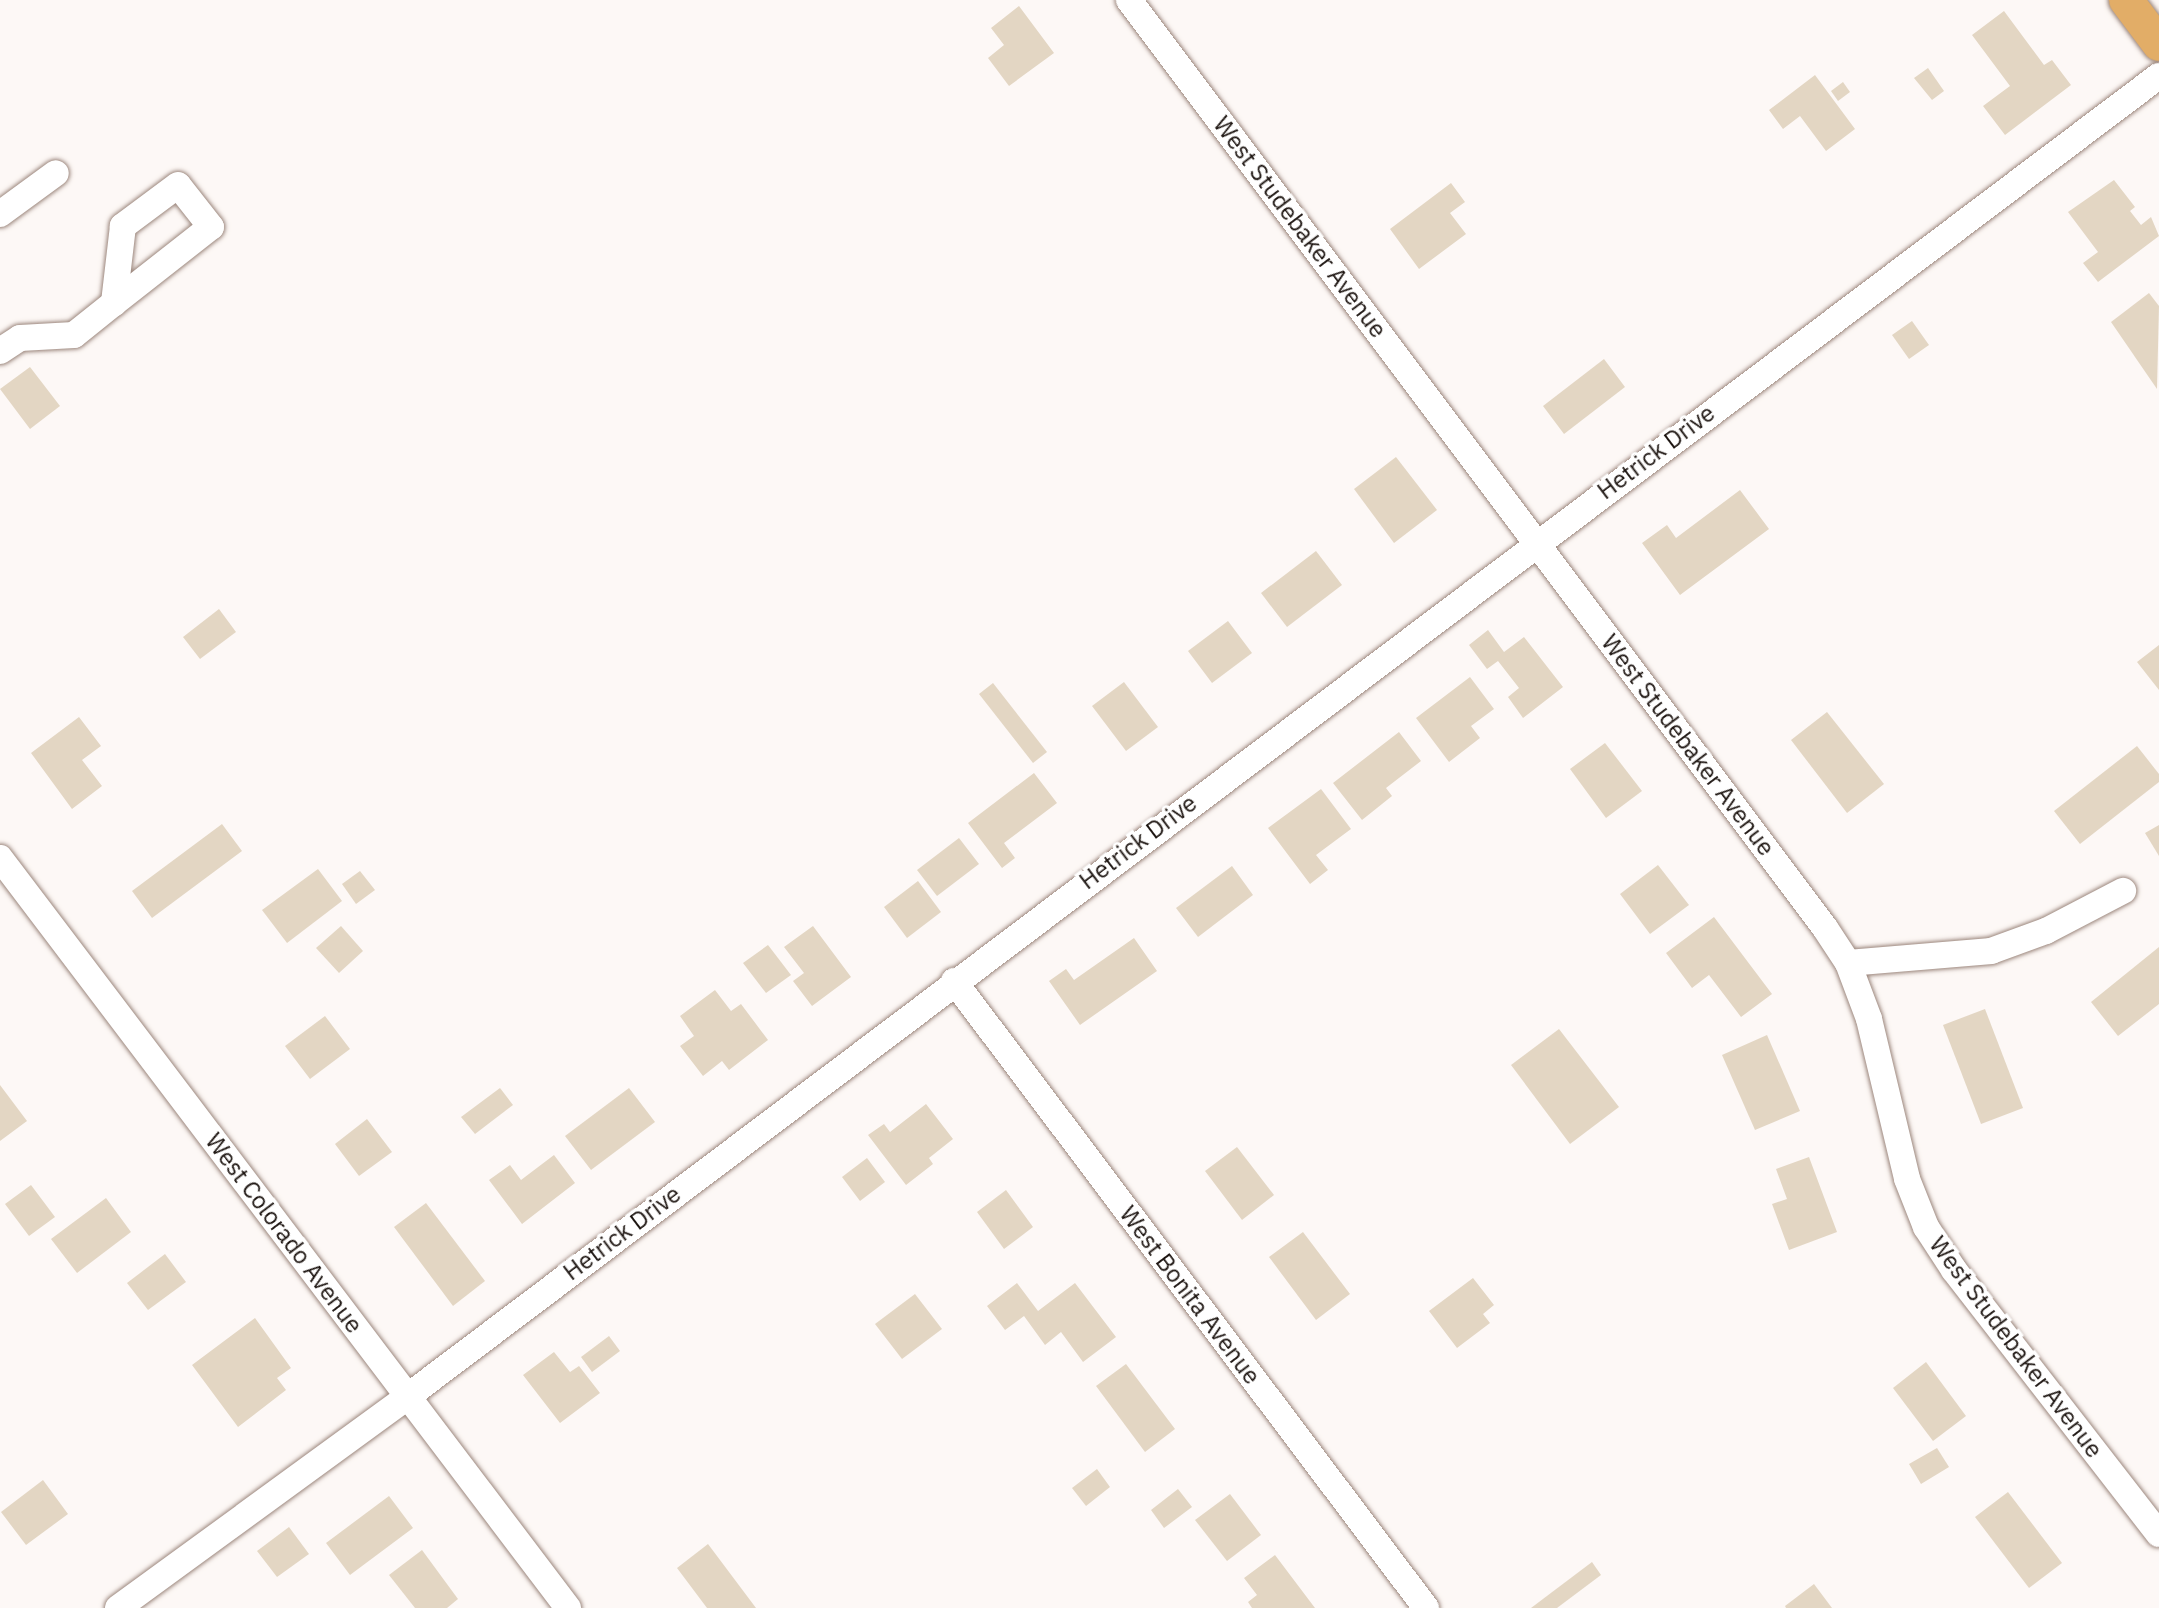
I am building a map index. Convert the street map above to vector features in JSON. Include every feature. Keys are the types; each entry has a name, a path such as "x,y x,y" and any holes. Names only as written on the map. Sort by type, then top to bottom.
{"main road":[{"path":"2126,0 2159,44"}],"street":[{"name":"West Studebaker Avenue","path":"1129,0 1536,541 1848,963 1869,1019 1907,1179 1926,1227 2159,1534"},
{"name":"Hetrick Drive","path":"118,1608 407,1397 1536,541 2159,76"},
{"path":"0,214 56,173"},
{"path":"0,351 20,338 74,335 114,303"},
{"name":"West Colorado Avenue","path":"0,858 568,1608"},
{"path":"1848,963 1991,951 2046,931 2123,891"},
{"name":"West Bonita Avenue","path":"954,981 1426,1608"}],"building":[{"path":"1019,6 1054,53 1009,86 988,58 1004,45 991,28"},
{"path":"2004,11 2044,65 2052,60 2071,85 2005,135 1983,106 2010,86 1972,35"},
{"path":"1928,68 1944,91 1932,100 1914,78"},
{"path":"1815,75 1855,129 1826,151 1800,116 1783,129 1769,110"},
{"path":"1843,82 1850,92 1838,101 1831,91"},
{"path":"2114,180 2135,207 2130,211 2141,225 2151,217 2159,236 2098,282 2083,263 2098,252 2068,212"},
{"path":"1451,183 1465,202 1450,213 1466,234 1419,269 1390,229"},
{"path":"2149,293 2159,306 2157,389 2111,322"},
{"path":"1912,321 1929,345 1909,359 1892,335"},
{"path":"1604,359 1625,387 1564,434 1543,406"},
{"path":"30,367 60,406 30,429 0,389"},
{"path":"1396,457 1437,510 1394,543 1354,489"},
{"path":"1740,490 1769,529 1680,595 1642,543 1667,525 1676,538"},
{"path":"1316,551 1342,585 1287,627 1261,593"},
{"path":"219,609 236,632 200,659 183,637"},
{"path":"1228,621 1252,653 1212,683 1188,651"},
{"path":"1488,630 1504,652 1524,637 1563,687 1523,718 1508,697 1519,688 1498,661 1487,669 1469,645"},
{"path":"2159,645 2159,690 2137,662"},
{"path":"1470,677 1494,709 1471,726 1480,738 1449,762 1416,718"},
{"path":"1124,682 1158,727 1126,751 1092,706"},
{"path":"993,683 1047,752 1033,763 979,694"},
{"path":"1827,712 1884,784 1847,813 1791,740"},
{"path":"79,717 101,746 82,760 102,786 72,809 31,753"},
{"path":"1399,732 1421,761 1386,788 1392,796 1362,820 1333,783"},
{"path":"1605,743 1642,791 1606,818 1570,769"},
{"path":"2137,746 2159,774 2159,782 2080,844 2054,811"},
{"path":"1034,773 1057,803 1004,843 1015,858 1002,868 968,823"},
{"path":"1321,789 1351,829 1316,855 1328,870 1310,884 1268,828"},
{"path":"222,824 242,851 152,918 132,891"},
{"path":"2159,825 2159,856 2145,833"},
{"path":"959,838 979,864 937,896 917,870"},
{"path":"1658,865 1689,905 1650,934 1620,894"},
{"path":"1232,866 1253,895 1198,937 1176,908"},
{"path":"318,869 342,901 287,943 262,910"},
{"path":"360,871 375,890 356,904 342,884"},
{"path":"918,881 941,912 907,938 884,907"},
{"path":"1714,917 1772,994 1741,1017 1709,975 1692,988 1666,953"},
{"path":"341,926 363,951 339,973 316,948"},
{"path":"813,926 851,977 812,1006 793,981 804,973 784,947"},
{"path":"1134,938 1157,971 1080,1025 1049,981 1066,969 1074,980"},
{"path":"768,945 791,975 766,993 743,963"},
{"path":"2159,947 2159,1004 2118,1036 2091,1002"},
{"path":"715,990 731,1011 741,1004 768,1040 729,1070 722,1061 703,1076 680,1046 694,1036 680,1016"},
{"path":"1985,1009 2023,1108 1981,1124 1943,1025"},
{"path":"325,1016 350,1049 310,1079 285,1046"},
{"path":"1559,1029 1619,1107 1570,1144 1511,1065"},
{"path":"1767,1035 1800,1111 1755,1130 1722,1055"},
{"path":"0,1085 27,1121 0,1141"},
{"path":"500,1088 513,1105 475,1134 461,1117"},
{"path":"629,1088 655,1122 591,1170 565,1136"},
{"path":"926,1104 953,1139 929,1158 933,1164 906,1185 868,1135 884,1124 890,1132"},
{"path":"367,1119 392,1152 359,1176 335,1144"},
{"path":"1237,1147 1274,1195 1242,1220 1205,1171"},
{"path":"554,1155 575,1183 522,1224 489,1180 510,1165 521,1180"},
{"path":"1809,1157 1837,1232 1789,1250 1772,1204 1787,1199 1776,1169"},
{"path":"867,1158 885,1182 860,1201 842,1177"},
{"path":"31,1185 55,1217 29,1236 5,1204"},
{"path":"1006,1190 1033,1227 1004,1249 977,1212"},
{"path":"106,1198 131,1232 77,1273 51,1239"},
{"path":"426,1203 485,1281 453,1306 394,1227"},
{"path":"1303,1232 1350,1294 1316,1320 1269,1257"},
{"path":"165,1254 186,1282 148,1310 127,1283"},
{"path":"1473,1278 1494,1305 1483,1314 1490,1323 1457,1348 1429,1311"},
{"path":"1017,1283 1038,1311 1075,1283 1116,1337 1083,1362 1061,1332 1045,1345 1024,1316 1005,1330 987,1306"},
{"path":"915,1294 942,1329 902,1359 875,1324"},
{"path":"255,1318 291,1368 277,1378 286,1390 238,1427 192,1365"},
{"path":"609,1336 620,1351 592,1372 581,1357"},
{"path":"554,1352 570,1372 579,1366 600,1393 560,1423 523,1375"},
{"path":"1926,1362 1966,1416 1933,1441 1893,1388"},
{"path":"1126,1364 1175,1429 1145,1452 1096,1386"},
{"path":"1937,1448 1949,1467 1921,1484 1909,1464"},
{"path":"1097,1469 1110,1487 1086,1506 1072,1488"},
{"path":"43,1480 68,1514 26,1545 1,1512"},
{"path":"1178,1489 1192,1507 1164,1528 1151,1510"},
{"path":"2008,1492 2062,1563 2029,1588 1975,1517"},
{"path":"1230,1494 1261,1535 1227,1561 1195,1520"},
{"path":"389,1496 413,1528 350,1575 326,1543"},
{"path":"289,1527 309,1554 277,1577 257,1551"},
{"path":"708,1544 756,1608 707,1608 677,1568"},
{"path":"422,1550 458,1599 447,1608 415,1608 389,1575"},
{"path":"1275,1555 1315,1608 1252,1608 1248,1602 1257,1595 1244,1578"},
{"path":"1592,1562 1601,1575 1557,1608 1531,1608"},
{"path":"1814,1584 1832,1608 1786,1608 1785,1606"}]}
